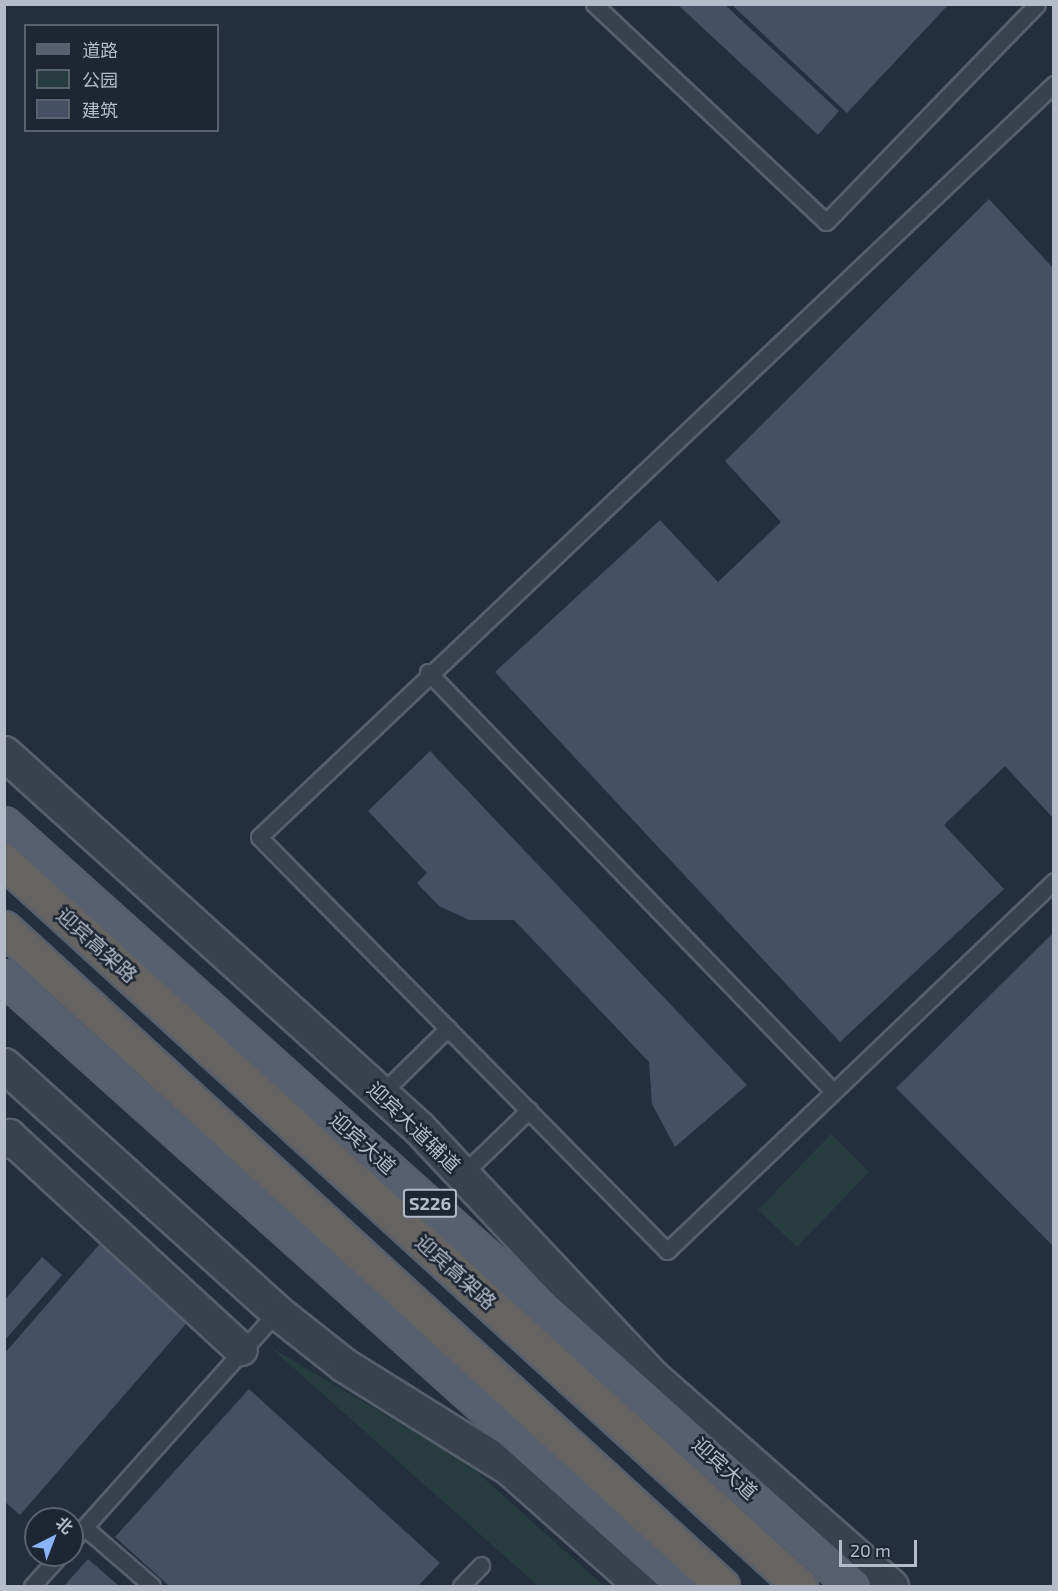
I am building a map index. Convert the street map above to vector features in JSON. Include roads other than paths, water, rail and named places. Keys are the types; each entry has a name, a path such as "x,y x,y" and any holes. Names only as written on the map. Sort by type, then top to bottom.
{"highway":[{"name":"迎宾高架路","path":"4,861 800,1587"},
{"path":"4,928 722,1587"}],"main road":[{"name":"迎宾大道","path":"4,824 853,1587"},
{"path":"4,977 684,1587"}],"street":[{"name":"迎宾大道辅道","path":"4,753 381,1094 462,1174 653,1377 891,1587"},
{"path":"4,1065 277,1312 344,1365 509,1468 642,1587"},
{"path":"4,1142 9,1136 241,1349"}],"lane":[{"path":"594,4 826,222 1037,4"},
{"path":"1053,84 428,672 259,837 667,1251 832,1090 1053,881"},
{"path":"428,672 832,1090"},
{"path":"381,1094 448,1028"},
{"path":"462,1174 529,1110"},
{"path":"152,1587 84,1527 241,1349 277,1312"},
{"path":"461,1587 481,1565"},
{"path":"32,1587 50,1567"}]}
